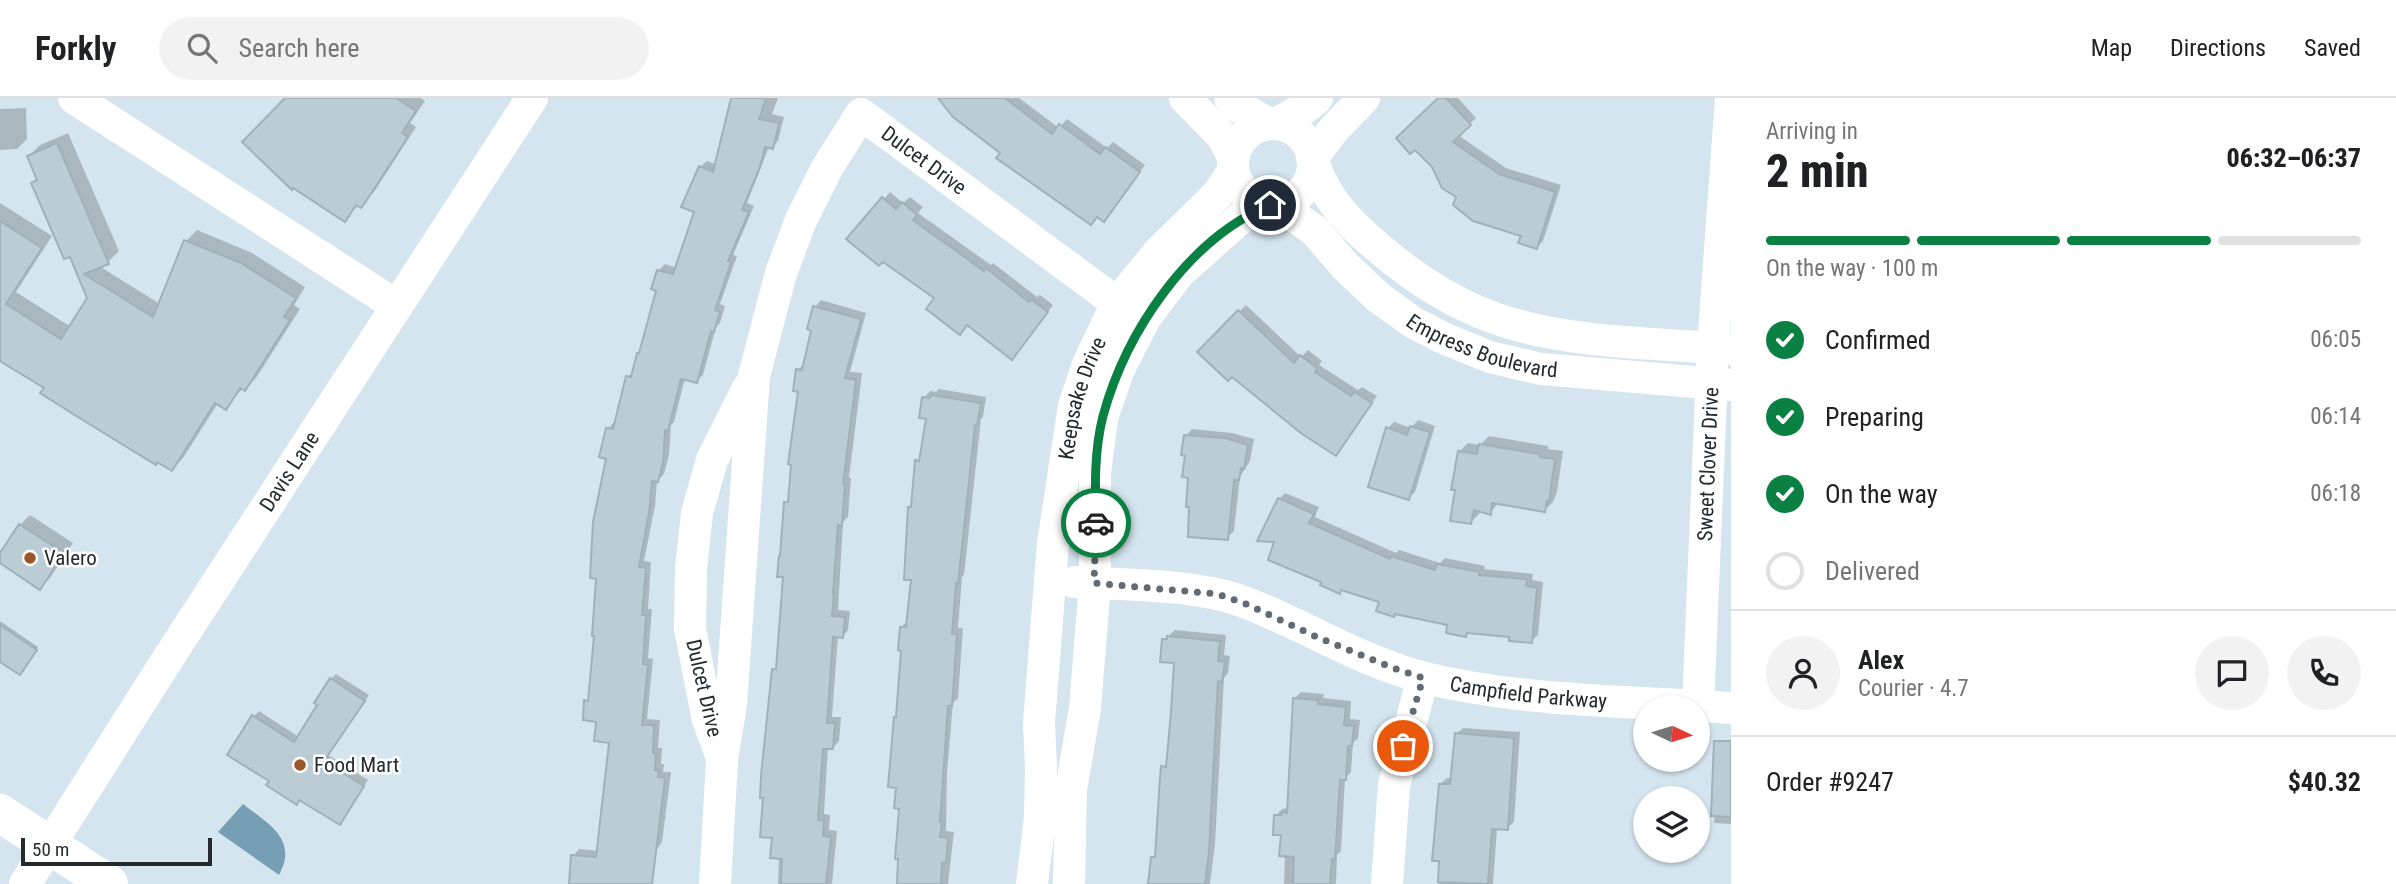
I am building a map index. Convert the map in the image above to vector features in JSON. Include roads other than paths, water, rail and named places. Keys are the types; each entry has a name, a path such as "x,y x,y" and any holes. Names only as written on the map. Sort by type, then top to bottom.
{"main road":[{"path":"0,813 109,884"}],"street":[{"path":"74,98 397,306"},
{"name":"Davis Lane","path":"25,884 532,98"},
{"path":"1185,98 1223,137 1238,183 1246,194 1257,201 1273,204 1284,204 1296,198 1306,188 1313,161 1334,129 1364,98"},
{"path":"1230,98 1237,106 1273,124 1295,130 1305,139 1313,161"},
{"path":"1233,164 1238,145 1246,134 1257,127 1273,124 1306,107 1317,98"},
{"name":"Sweet Clover Drive","path":"1699,695 1722,384 1731,98"},
{"name":"Dulcet Drive","path":"715,884 722,760 731,704 754,376 778,284 801,220 827,168 861,114 1117,303"},
{"name":"Empress Boulevard","path":"1313,161 1321,186 1328,197 1360,233 1414,276 1456,302 1496,318 1542,331 1586,338 1722,348"},
{"name":"Keepsake Drive","path":"1032,884 1040,817 1039,723 1052,543 1074,406 1088,364 1117,303 1158,253 1218,194 1233,164"},
{"name":"Keepsake Drive","path":"1069,884 1071,790 1085,708 1094,583 1095,472 1102,418 1118,371 1145,318 1179,273 1243,216 1273,204"},
{"name":"Empress Boulevard","path":"1273,204 1314,230 1378,298 1414,323 1490,357 1541,369 1722,384"},
{"name":"Dulcet Drive","path":"722,760 708,720 690,629 691,569 697,513 712,460 754,376"},
{"name":"Campfield Parkway","path":"1049,580 1217,594 1244,603 1319,638 1423,678 1556,698 1633,702"},
{"path":"1387,884 1394,785 1423,678"},
{"name":"Campfield Parkway","path":"1710,707 1731,708"}],"water":[{"path":"243,804 270,825 283,842 284,862 279,875 218,832"}],"place":[{"name":"Valero","path":"30,558"},
{"name":"Food Mart","path":"300,765"}]}
